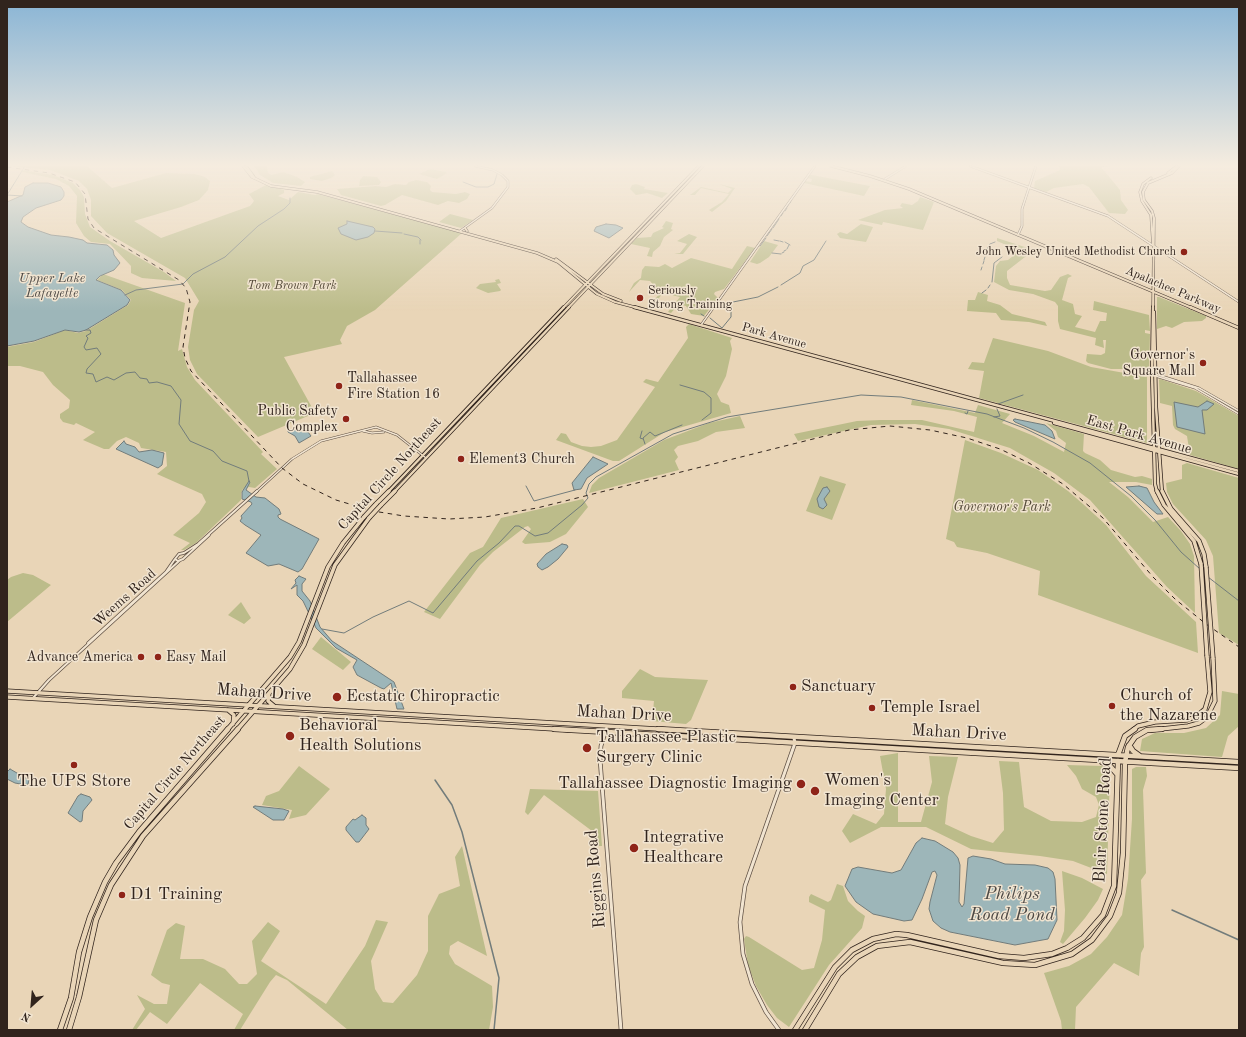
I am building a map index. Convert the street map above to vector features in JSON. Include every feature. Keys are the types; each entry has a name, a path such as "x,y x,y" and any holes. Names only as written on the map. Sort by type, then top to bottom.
{"main road":[{"path":"402,214 531,250"},
{"path":"587,284 606,266 653,214"},
{"name":"Apalachee Parkway","path":"971,214 1094,266"},
{"path":"1151,214 1153,245 1157,426 1161,478 1164,498 1171,509 1199,541 1204,554 1216,694 1213,708 1207,717 1192,725 1157,728 1141,732 1138,726 1147,723 1187,720 1201,714 1209,699 1200,553 1194,541 1160,499 1156,490 1152,425 1152,358 1154,331"},
{"name":"Apalachee Parkway","path":"972,215 991,223"},
{"path":"461,231 467,231 531,250 562,264 582,277 587,284"},
{"name":"Apalachee Parkway","path":"1019,235 1239,327"},
{"path":"1046,247 1053,248"},
{"path":"587,284 602,265 621,248"},
{"path":"562,264 587,284"},
{"path":"602,265 606,266"},
{"path":"582,277 592,276"},
{"name":"Park Avenue","path":"587,284 620,302"},
{"name":"Park Avenue","path":"587,284 605,298 914,383"},
{"name":"Capital Circle Northeast","path":"60,1030 71,998 83,938 101,890 128,846 290,657 299,642 320,586 337,552 364,517 486,388 582,291 587,284"},
{"name":"Capital Circle Northeast","path":"69,1030 80,996 96,920 111,885 133,849 290,669 299,654 327,583 342,554 369,518 587,284"},
{"path":"582,291 593,290"},
{"path":"1152,358 1156,361"},
{"name":"East Park Avenue","path":"914,383 1239,473"},
{"path":"486,388 490,389"},
{"path":"1152,425 1157,426"},
{"name":"East Park Avenue","path":"1088,431 1147,445 1154,449"},
{"path":"1147,445 1151,444 1154,440"},
{"path":"1159,441 1162,447 1171,452"},
{"name":"East Park Avenue","path":"1159,451 1171,452 1239,473"},
{"path":"1159,458 1167,454"},
{"path":"1155,476 1161,478"},
{"path":"337,552 342,554"},
{"path":"310,613 316,613"},
{"path":"1209,680 1215,682"},
{"name":"Mahan Drive","path":"7,691 1239,762"},
{"path":"269,693 268,701 274,706"},
{"name":"Mahan Drive","path":"7,697 1239,768"},
{"path":"132,705 134,698"},
{"path":"317,715 319,709"},
{"path":"227,710 234,715 232,725"},
{"path":"400,720 408,714 410,721"},
{"path":"1187,720 1192,725"},
{"name":"Blair Stone Road","path":"796,1030 835,967 852,950 872,939 896,934 906,934 999,956 1024,958 1052,954 1067,948 1084,938 1103,915 1114,886 1118,755 1125,736 1138,726"},
{"path":"653,735 654,728"},
{"path":"701,731 701,738"},
{"name":"Blair Stone Road","path":"805,1030 839,974 857,956 877,946 899,942 910,942 1002,963 1035,965 1072,954 1092,940 1110,916 1119,892 1123,853 1125,756 1129,745 1141,732"},
{"path":"844,740 847,746"},
{"path":"1129,745 1133,752 1141,756"},
{"path":"1098,760 1110,766 1117,775"},
{"path":"170,797 175,800"},
{"path":"71,998 80,996"}],"street":[{"path":"461,231 483,214"},
{"path":"701,325 780,214"},
{"path":"1019,235 1023,222 1022,214"},
{"path":"1105,214 1239,302"},
{"path":"1152,374 1207,393 1239,412"},
{"path":"214,529 186,556 184,553 214,529 286,465 321,441 339,435 370,430 374,427 397,435 426,458"},
{"path":"370,430 376,432 387,432"},
{"name":"Weems Road","path":"32,699 166,572 177,555 184,553"},
{"name":"Weems Road","path":"84,649 186,556"},
{"path":"175,559 179,561"},
{"name":"Riggins Road","path":"608,726 605,732 600,759 621,1030"},
{"path":"779,1030 761,1003 747,968 741,944 740,912 748,876 795,743 794,736"}],"green space":[{"path":"76,214 85,214 90,227 110,241 164,272 176,281 142,278 131,273 131,266 110,244 91,242 84,236 76,223"},
{"name":"Tom Brown Park","path":"91,214 156,214 134,221 161,238 227,214 393,214 462,233 375,310 347,326 340,340 342,344 284,357 315,413 258,437 197,374 190,360 188,347 194,310 199,301 185,278 107,233"},
{"path":"449,214 473,220 461,228 439,222"},
{"path":"873,214 929,214 923,230 883,222 882,225 858,220"},
{"path":"666,221 673,223 671,229 673,230 664,237 660,246 653,252 652,257 647,256 650,248 631,244 637,238 651,237 653,233 664,228 662,227"},
{"path":"861,224 873,227 866,242 840,238 837,234 840,232 847,234"},
{"path":"689,234 697,237 683,254 674,254 680,253 687,244 677,241"},
{"path":"997,238 1034,250 1007,271 1007,278 1010,285 1045,291 1051,290 1060,277 1068,274 1072,276 1068,278 1062,300 1073,304 1075,314 1082,316 1075,327 1095,332 1100,321 1106,321 1107,313 1093,310 1094,301 1149,315 1150,331 1145,330 1145,333 1150,334 1149,372 1138,369 1111,369 1088,363 1086,361 1087,354 1101,355 1105,353 1106,340 1103,340 1104,348 1095,345 1096,338 1060,329 1058,321 1058,306 1055,302 1033,294 1009,290 994,282 996,266 1000,261 1008,260 1013,256 1011,252 1013,248 997,241"},
{"path":"764,241 778,245 769,257 760,263 757,264 750,262"},
{"path":"747,246 755,248 724,289 715,292 714,294 718,298 704,316 691,314 686,306 679,304 671,313 668,312 680,297 663,293 650,309 648,308 660,293 650,281 640,280 629,292 634,283 641,278 642,270 645,266 659,267 665,264 672,268 691,258 732,269"},
{"path":"103,274 185,303 178,351 182,349 187,367 195,380 263,452 261,454 277,469 255,488 249,487 243,489 241,493 241,500 196,543 184,550 181,550 190,543 173,535 199,513 206,502 202,494 157,474 167,466 166,452 141,448 139,443 126,437 117,441 109,449 104,449 83,440 95,432 76,423 74,425 63,422 60,418 60,414 69,408 70,400 53,385 43,372 20,366 7,366 7,347 34,342 65,330 78,333 86,331 128,305 131,300 122,290 97,280"},
{"path":"499,279 501,283 497,284 501,290 500,291 488,293 476,288 480,284 496,282 495,280"},
{"path":"978,292 988,295 987,301 1000,305 1012,314 1045,322 1047,326 1029,322 1001,320 996,313 967,311 968,300 975,300"},
{"path":"1157,297 1206,316 1206,318 1202,321 1184,322 1172,328 1166,326 1157,329"},
{"path":"689,324 732,338 730,341 732,349 726,376 717,394 721,402 729,405 731,413 665,432 619,461 613,461 556,440 561,433 566,434 571,442 582,446 591,447 601,446 617,440 655,387 643,382 646,379 658,382 688,338 686,327"},
{"path":"993,338 1048,351 1091,367 1147,377 1147,443 979,398 984,371 968,369 972,362 984,363"},
{"path":"1160,379 1196,391 1239,416 1239,469 1190,455 1187,436 1175,429 1173,425 1172,406 1160,403"},
{"path":"912,400 975,413 978,405 1010,414 1002,423 1034,436 1064,452 1066,443 1058,437 1056,431 1046,423 1084,434 1083,451 1085,453 1100,460 1111,470 1135,477 1142,476 1152,479 1152,485 1136,482 1109,482 1128,497 1153,522 1168,517 1181,531 1190,544 1194,556 1195,613 1167,587 1090,500 1054,473 1010,448 949,429 915,424 871,425 798,441 794,434 857,421 881,420 922,420 974,432 977,417 954,411 911,405"},
{"path":"740,416 745,428 716,432 698,441 678,446 674,450 678,457 675,461 679,470 589,493 592,485 599,478 664,440 709,423"},
{"name":"Governor's Park","path":"965,440 1001,453 1038,470 1068,491 1106,525 1146,576 1196,622 1198,653 1038,595 1040,571 987,553 957,547 954,542 946,539"},
{"path":"1187,463 1239,478 1239,645 1219,633 1213,556 1206,540 1173,504 1167,492 1166,483 1182,479 1182,465"},
{"path":"820,476 846,484 832,520 806,511"},
{"path":"583,499 588,507 566,534 550,542 525,544 522,542 531,529 528,526 525,527 493,552 480,565 440,619 424,612 470,553 483,547 501,518"},
{"path":"23,573 33,575 51,585 7,622 7,580"},
{"path":"241,602 251,618 244,624 228,615"},
{"path":"321,637 351,662 343,670 312,649"},
{"path":"640,669 655,677 708,680 691,720 686,724 652,721 654,701 622,698 622,691"},
{"path":"1222,691 1239,694 1239,726 1228,736 1222,757 1140,751 1142,739 1155,733 1184,733 1206,728 1220,715"},
{"path":"898,753 898,822 921,822 932,782 929,756 958,757 948,797 945,824 971,836 993,843 1004,830 1003,793 999,761 1019,762 1024,807 1051,821 1082,822 1096,817 1099,805 1096,797 1082,789 1076,776 1067,765 1102,766 1110,771 1107,874 1073,861 971,849 926,827 881,827 850,843 842,831 853,814 876,824 884,814 886,789 880,756"},
{"path":"299,766 330,789 306,815 289,819 292,810 262,805 266,796 279,791"},
{"path":"1136,767 1146,767 1147,776 1143,790 1146,873 1141,880 1144,947 1141,953 1139,976 1114,963 1076,1007 1075,1030 1062,1030 1061,1021 1044,973 1069,966 1091,954 1107,937 1122,915 1128,879 1132,819 1132,769"},
{"path":"530,789 598,791 602,846 595,846 592,831 544,795 528,815 525,812"},
{"path":"462,846 487,956 458,941 450,946 449,954 455,964 492,986 493,1007 489,1030 348,1030 287,980 276,975 240,1030 234,1030 243,1014 200,983 167,1024 150,1012 136,1030 132,1030 145,1009 137,995 154,1004 167,1004 170,985 162,983 151,975 167,930 176,923 185,926 180,959 203,959 225,969 239,984 247,984 257,974 252,941 268,922 280,931 261,961 326,1004 365,946 376,920 388,922 371,961 375,989 383,1002 393,1003 417,975 428,951 428,916 439,894 460,886 455,857"},
{"path":"1062,871 1082,878 1103,889 1098,900 1085,918 1063,944 1060,942 1064,931 1065,910"},
{"path":"837,884 843,886 848,901 865,916 862,928 829,965 789,1027 777,1018 767,1005 756,986 748,965 744,939 746,936 749,937 802,970 814,968 822,940 825,910 809,902 809,897 811,894 828,902 831,900"}],"water":[{"name":"Upper Lake Lafayette","path":"7,214 27,214 23,217 21,222 28,227 51,235 83,240 87,243 107,245 113,250 114,255 120,263 114,270 100,276 96,280 121,290 130,300 127,305 86,330 79,332 65,330 34,341 7,346"},
{"path":"347,221 373,227 375,229 374,233 368,237 356,240 341,234 338,228 347,224"},
{"path":"606,224 616,225 623,228 609,238 594,231 596,227"},
{"path":"1207,401 1214,404 1207,410 1202,410 1205,434 1177,427 1174,402 1198,407"},
{"path":"1015,419 1045,425 1052,431 1055,439 1015,422 1013,420"},
{"path":"288,430 308,432 311,436 299,443 295,436 288,432"},
{"path":"124,441 126,444 135,447 139,452 152,450 164,453 162,465 158,468 116,449"},
{"path":"593,457 608,464 587,478 581,489 574,490 572,483"},
{"path":"249,481 250,482 246,490 256,497 265,498 279,509 281,514 278,515 278,517 280,519 319,539 302,569 298,572 279,564 268,566 246,553 261,535 240,521 242,518 241,516 252,504 251,502 242,499 242,492"},
{"path":"1139,486 1147,488 1154,502 1163,514 1157,514 1126,487"},
{"path":"827,487 830,491 824,499 827,505 823,509 819,507 817,499 823,488"},
{"path":"562,544 567,545 568,547 558,559 542,570 538,567 537,564 546,554"},
{"path":"299,576 306,579 302,584 302,591 310,601 320,627 332,641 394,682 404,709 397,709 391,683 384,689 357,675 353,667 357,660 336,648 316,628 303,601 297,595 297,585 291,589 296,583 295,580"},
{"path":"10,769 29,780 28,784 15,783 7,779 7,772"},
{"path":"81,794 90,797 92,800 83,811 82,821 80,822 68,813 78,796"},
{"path":"255,806 289,811 284,820 273,820 253,807"},
{"path":"362,815 366,818 366,825 369,829 359,842 356,842 346,830 346,827 353,819 355,820"},
{"name":"Philips Road Pond","path":"922,838 935,841 953,852 958,858 960,865 959,902 962,907 964,904 968,858 973,856 991,859 1005,864 1035,865 1048,868 1053,872 1055,879 1057,920 1048,939 1015,945 950,932 941,928 933,921 929,909 937,875 935,871 932,872 912,920 904,921 873,914 856,902 845,886 852,869 858,867 892,873 901,870 916,843"}],"waterway":[{"path":"125,295 136,290 183,284 193,274 225,257 258,226 276,214"},
{"path":"773,228 779,219"},
{"path":"767,236 772,229"},
{"path":"375,231 402,233"},
{"path":"404,234 418,237 421,240"},
{"path":"760,246 766,238"},
{"path":"774,240 779,241"},
{"path":"781,285 800,273 803,266 814,260 826,241"},
{"path":"785,242 790,245"},
{"path":"988,246 995,242"},
{"path":"787,249 789,245"},
{"path":"772,253 781,254"},
{"path":"992,282 994,263 1002,257"},
{"path":"710,318 722,328 731,317 731,305 733,302 758,297 778,287"},
{"path":"982,293 986,290"},
{"path":"86,330 90,330 91,333 86,336 88,338 84,347 86,350 97,348 101,354 87,369 86,373 93,374 96,382 107,377 114,380 126,373 135,372 140,378 147,379 149,383 157,382 171,386 181,400 179,424 190,441 213,451 222,461 247,471 249,481"},
{"path":"680,385 704,392 711,398 711,413 702,420"},
{"path":"322,629 344,633 373,617 409,601 433,613 477,561 499,543 515,526 519,526 535,536 548,533 582,505 588,498 586,493 589,484 596,477 673,434 727,417 861,395 901,397 987,414 995,417"},
{"path":"998,404 1023,395"},
{"path":"995,417 1000,416 997,409"},
{"path":"965,413 967,414 968,411"},
{"path":"995,417 1024,428 1053,442 1090,463 1131,496 1155,520 1181,552 1200,569"},
{"path":"645,444 643,438 650,432 655,436 682,425"},
{"path":"642,431 640,438 643,439"},
{"path":"526,486 534,501 575,490"},
{"path":"1208,577 1239,601"},
{"path":"435,780 452,805 462,832 499,978 494,1030"},
{"path":"1172,910 1239,940"}],"railway":[{"path":"87,214 88,219 94,228 179,280 186,288 190,302 183,347 185,358 191,371 282,468 303,484 336,500 373,511 404,516 449,519 485,517 537,508 849,430 890,426 930,430 967,438 1000,449 1029,463 1063,484 1103,518 1153,577 1175,599 1206,624 1239,647"}],"place":[{"name":"John Wesley United Methodist Church","path":"1184,252"},
{"name":"Seriously Strong Training","path":"640,298"},
{"name":"Governor's Square Mall","path":"1203,363"},
{"name":"Tallahassee Fire Station 16","path":"339,386"},
{"name":"Public Safety Complex","path":"346,419"},
{"name":"Element3 Church","path":"461,459"},
{"name":"Advance America","path":"141,657"},
{"name":"Easy Mail","path":"158,657"},
{"name":"Sanctuary","path":"793,687"},
{"name":"Ecstatic Chiropractic","path":"337,697"},
{"name":"Church of the Nazarene","path":"1112,706"},
{"name":"Temple Israel","path":"872,708"},
{"name":"Behavioral Health Solutions","path":"290,736"},
{"name":"Tallahassee Plastic Surgery Clinic","path":"587,748"},
{"name":"The UPS Store","path":"74,765"},
{"name":"Tallahassee Diagnostic Imaging","path":"801,784"},
{"name":"Women's Imaging Center","path":"815,791"},
{"name":"Integrative Healthcare","path":"634,848"},
{"name":"D1 Training","path":"122,895"}]}
